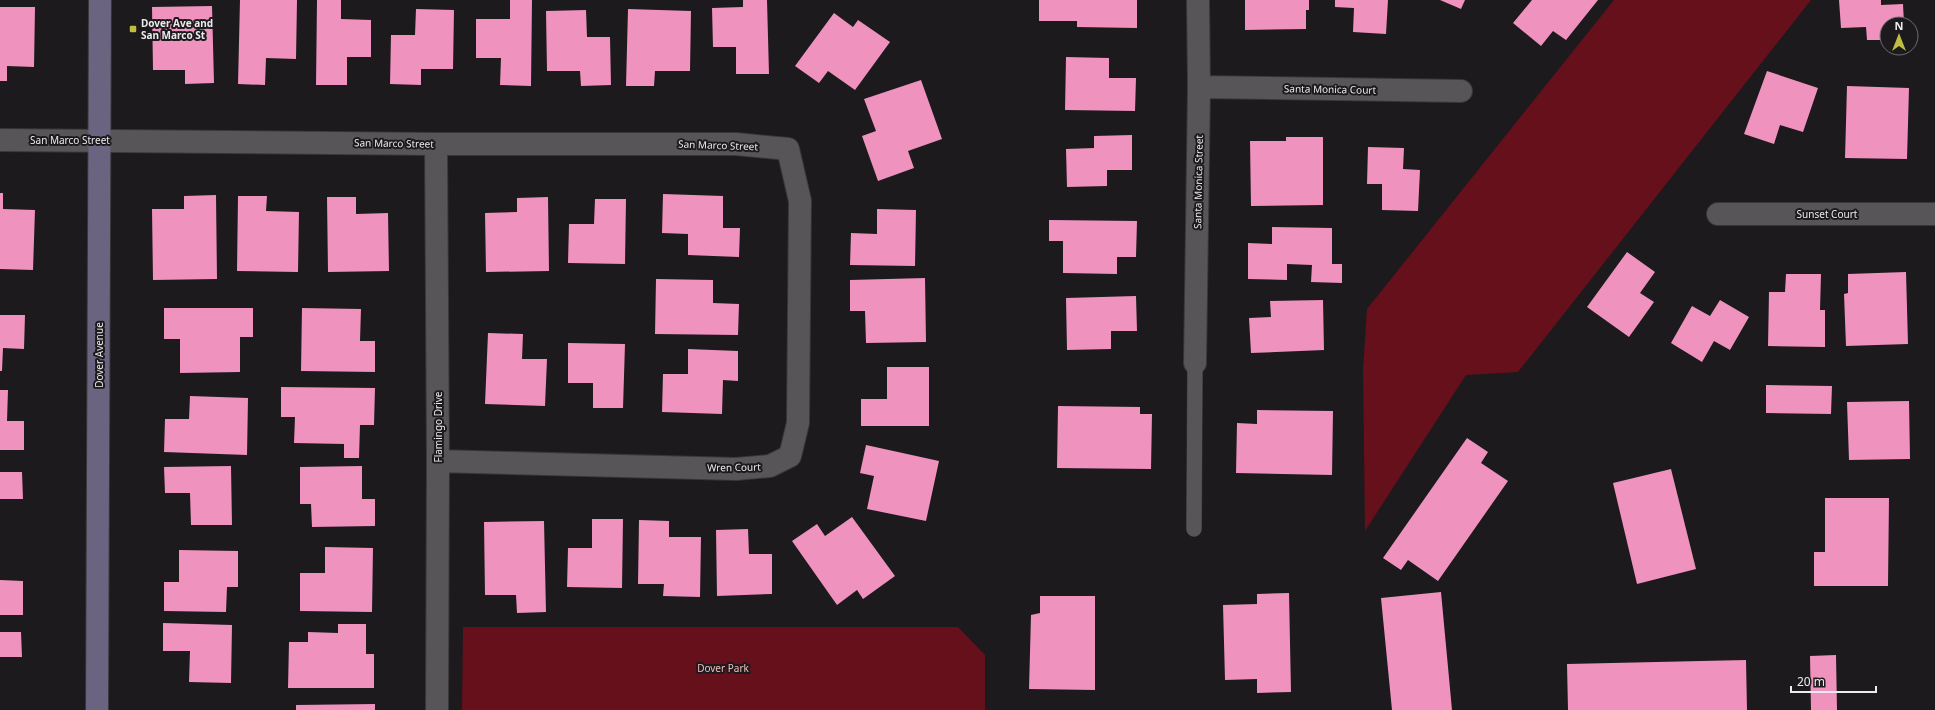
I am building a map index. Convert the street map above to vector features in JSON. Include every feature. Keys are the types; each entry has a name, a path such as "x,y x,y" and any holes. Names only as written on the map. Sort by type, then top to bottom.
{"main road":[{"name":"Dover Avenue","path":"97,710 100,0"}],"street":[{"name":"Santa Monica Street","path":"1195,364 1199,87 1198,0"},
{"name":"Santa Monica Court","path":"1199,87 1462,91"},
{"name":"San Marco Street","path":"0,140 436,144 736,144 788,149"},
{"name":"Flamingo Drive","path":"436,144 438,461 436,710"},
{"name":"Wren Court","path":"438,461 736,469 770,466 790,456 798,423 800,200 788,149"},
{"name":"Sunset Court","path":"1718,214 1935,214"}],"lane":[{"path":"1194,529 1195,364"}],"green space":[{"path":"1614,0 1811,0 1518,372 1466,375 1365,531 1363,369 1367,309"},
{"name":"Dover Park","path":"463,627 958,627 985,655 985,710 462,710"}],"building":[{"path":"240,0 297,0 296,59 266,58 265,85 238,84"},
{"path":"317,0 341,0 341,19 371,20 371,57 347,57 347,85 316,85"},
{"path":"510,0 532,0 531,86 500,85 501,58 476,58 476,19 510,19"},
{"path":"743,0 767,0 769,74 736,74 736,47 713,47 712,8 743,7"},
{"path":"1039,0 1137,0 1137,28 1077,27 1077,21 1039,21"},
{"path":"1245,0 1309,0 1309,10 1306,10 1306,29 1245,30"},
{"path":"1335,0 1388,0 1386,34 1353,32 1354,8 1335,7"},
{"path":"1440,0 1465,0 1461,9"},
{"path":"1532,0 1598,0 1566,40 1553,31 1541,46 1513,23"},
{"path":"1839,0 1881,0 1881,5 1903,4 1904,16 1879,16 1879,40 1867,40 1866,27 1841,28"},
{"path":"212,6 214,83 185,84 185,70 153,70 152,7"},
{"path":"0,7 35,7 34,67 7,66 7,81 0,81"},
{"path":"416,9 454,10 453,69 421,69 421,85 390,84 391,35 415,35"},
{"path":"628,9 691,11 690,71 655,71 654,86 626,86"},
{"path":"586,10 587,37 610,37 611,85 581,86 580,71 547,71 546,11"},
{"path":"834,13 853,27 858,20 890,42 855,90 828,71 819,83 795,66"},
{"path":"1066,57 1109,58 1109,78 1136,78 1135,111 1065,110"},
{"path":"1767,71 1818,88 1803,132 1780,125 1774,144 1744,134"},
{"path":"921,80 942,139 908,151 914,168 878,181 862,136 876,131 864,99"},
{"path":"1847,86 1909,88 1907,159 1845,158"},
{"path":"1132,135 1132,170 1107,170 1107,186 1067,187 1066,149 1094,148 1094,136"},
{"path":"1286,137 1323,137 1323,205 1251,206 1250,141 1286,141"},
{"path":"1368,147 1404,148 1403,169 1420,170 1418,211 1382,210 1382,184 1367,184"},
{"path":"0,193 3,193 3,209 35,210 33,270 0,269"},
{"path":"663,194 723,196 723,228 740,228 739,257 688,255 688,234 662,233"},
{"path":"216,195 217,279 153,280 152,209 184,209 184,196"},
{"path":"238,196 267,196 266,211 299,212 298,272 237,271"},
{"path":"327,197 356,197 356,214 388,213 389,271 328,272"},
{"path":"548,197 549,271 486,272 485,213 517,212 517,198"},
{"path":"595,199 626,199 625,264 568,263 569,224 594,224"},
{"path":"877,209 916,210 915,266 850,265 851,233 877,234"},
{"path":"1049,220 1137,221 1136,257 1117,257 1117,274 1063,273 1063,241 1049,241"},
{"path":"1272,227 1332,228 1332,264 1342,264 1342,283 1311,282 1312,265 1287,264 1287,280 1248,279 1248,243 1272,244"},
{"path":"1627,252 1655,272 1640,293 1654,302 1629,337 1587,307"},
{"path":"1906,272 1908,344 1846,346 1844,294 1848,293 1848,274"},
{"path":"1786,274 1821,274 1820,310 1825,310 1825,347 1768,346 1769,292 1785,292"},
{"path":"925,278 926,342 866,343 865,311 850,311 850,280"},
{"path":"656,279 713,280 713,303 739,304 738,335 655,334"},
{"path":"1136,296 1137,331 1111,331 1111,349 1067,350 1066,298"},
{"path":"1323,300 1324,350 1251,353 1249,318 1271,317 1270,301"},
{"path":"1720,300 1749,317 1730,350 1714,341 1702,362 1671,343 1692,306 1710,316"},
{"path":"164,308 253,308 253,337 240,337 240,372 180,373 180,339 164,339"},
{"path":"302,308 361,309 360,341 375,341 375,372 301,371"},
{"path":"0,315 25,315 24,349 3,348 2,371 0,371"},
{"path":"488,333 523,334 522,359 547,359 545,406 485,404"},
{"path":"568,343 625,344 623,408 593,408 593,383 568,383"},
{"path":"688,349 738,351 738,381 723,380 722,414 662,412 663,374 688,374"},
{"path":"887,367 929,367 929,426 861,426 861,399 887,399"},
{"path":"1766,385 1832,386 1831,414 1766,413"},
{"path":"281,387 375,388 374,425 360,425 359,458 344,458 344,444 294,443 295,417 281,417"},
{"path":"0,390 8,390 7,421 24,421 24,450 0,450"},
{"path":"190,396 248,398 247,455 164,452 165,419 189,419"},
{"path":"1909,401 1910,459 1849,460 1847,402"},
{"path":"1058,406 1140,407 1140,414 1152,414 1151,469 1057,468"},
{"path":"1257,410 1333,411 1332,475 1236,473 1237,423 1257,424"},
{"path":"1467,438 1488,452 1481,463 1508,481 1438,581 1408,560 1401,570 1383,558"},
{"path":"866,445 939,461 926,521 867,509 874,476 860,473"},
{"path":"231,466 232,525 191,525 190,493 165,493 164,467"},
{"path":"362,466 362,499 375,499 375,526 312,527 311,504 300,504 300,467"},
{"path":"1671,469 1696,569 1637,584 1613,483"},
{"path":"0,472 22,472 23,499 0,499"},
{"path":"1825,498 1889,498 1888,586 1814,586 1814,552 1825,552"},
{"path":"852,517 895,576 863,599 857,590 837,605 792,541 817,524 825,536"},
{"path":"592,519 623,519 622,588 567,587 568,548 592,548"},
{"path":"639,520 669,521 669,537 701,537 700,597 663,596 664,584 638,584"},
{"path":"544,521 546,612 517,613 516,595 485,595 484,522"},
{"path":"748,529 749,554 772,554 772,594 717,596 716,530"},
{"path":"325,547 373,548 372,612 300,611 300,573 325,573"},
{"path":"179,550 238,551 238,587 227,587 226,612 164,611 164,582 179,582"},
{"path":"0,580 23,581 23,615 0,615"},
{"path":"1441,592 1452,710 1392,710 1381,598"},
{"path":"1289,593 1291,692 1257,693 1257,679 1225,680 1223,605 1257,604 1257,594"},
{"path":"1040,596 1095,596 1095,690 1029,689 1031,615 1040,613"},
{"path":"163,623 232,625 231,683 189,682 190,651 163,651"},
{"path":"338,624 366,624 366,654 374,654 374,688 288,688 289,642 308,642 308,632 338,633"},
{"path":"0,632 21,632 22,657 0,657"},
{"path":"1836,655 1837,710 1811,710 1810,656"},
{"path":"1746,660 1747,710 1568,710 1567,664"},
{"path":"375,704 375,710 296,710 296,705"}],"place":[{"name":"Dover Ave and San Marco St","path":"133,29"}]}
